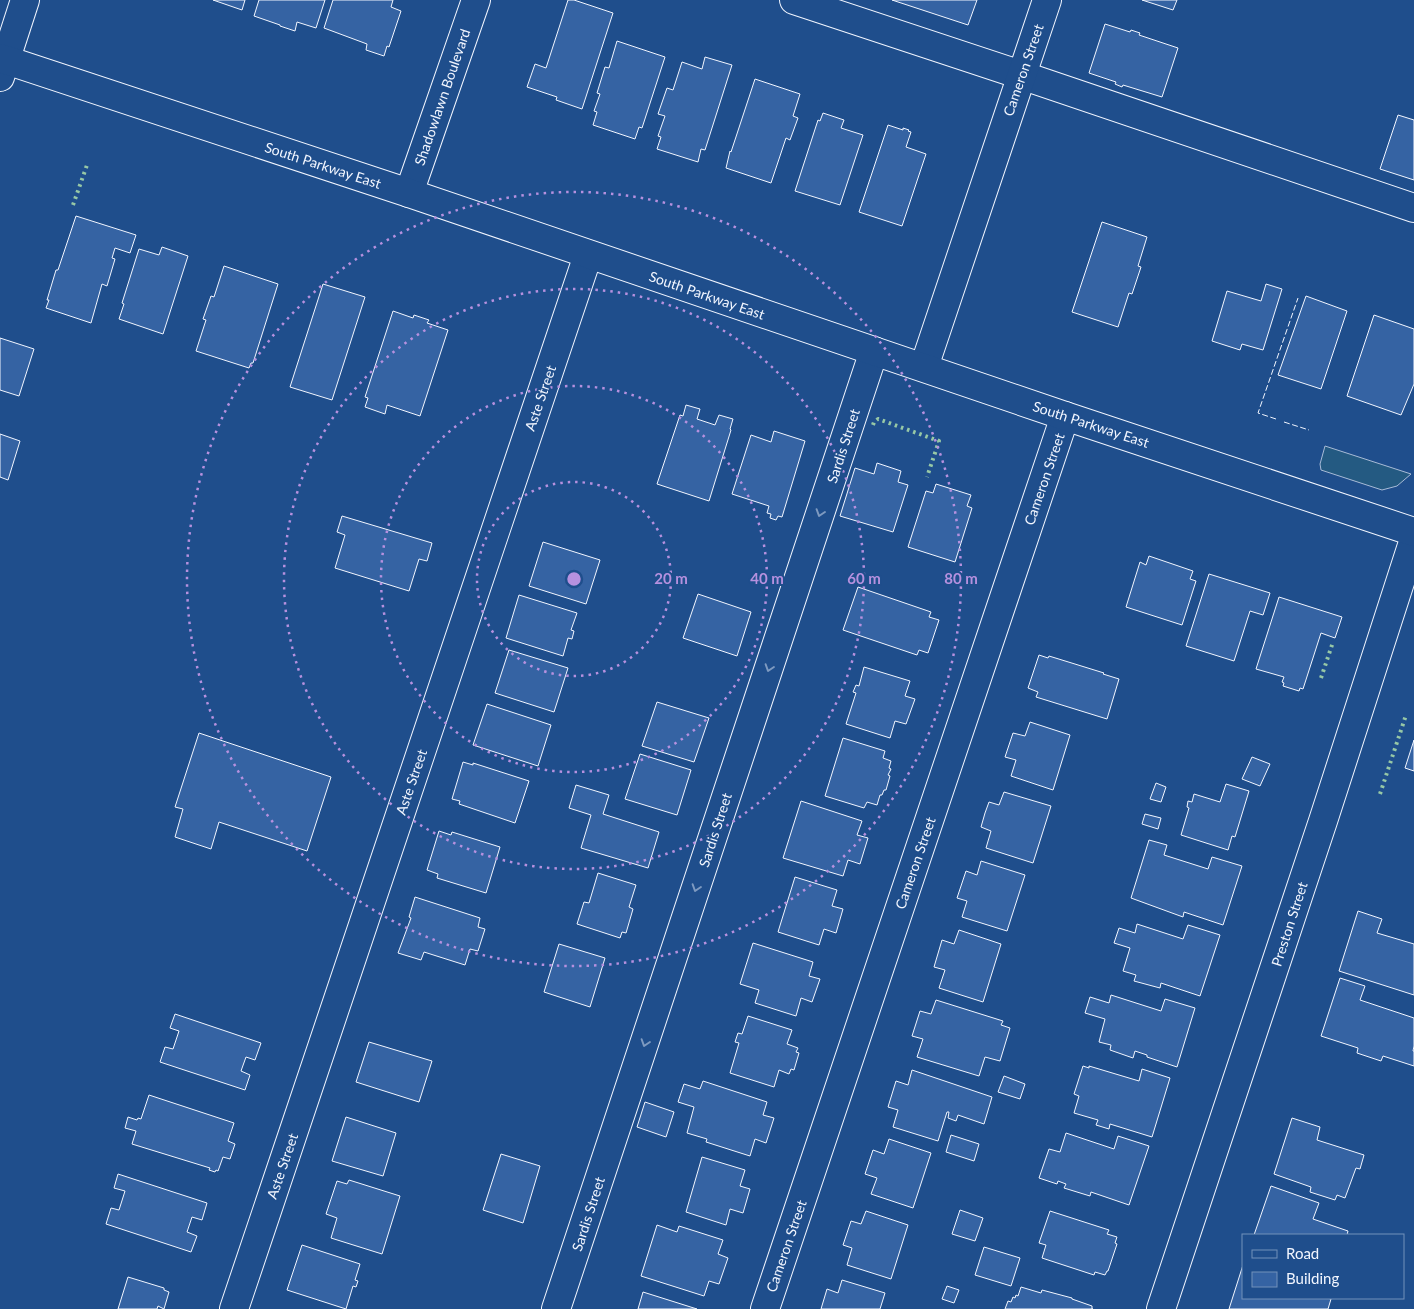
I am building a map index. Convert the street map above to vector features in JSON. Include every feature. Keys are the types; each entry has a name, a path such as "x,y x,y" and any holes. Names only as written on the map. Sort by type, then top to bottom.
{"street":[{"path":"2,65 25,0"},
{"name":"Shadowlawn Boulevard","path":"409,193 476,0"},
{"path":"794,0 1414,208"},
{"name":"Cameron Street","path":"924,367 1047,0"},
{"name":"South Parkway East","path":"2,65 409,193 1414,532"},
{"name":"Aste Street","path":"234,1309 588,254"},
{"name":"Sardis Street","path":"556,1309 874,351"},
{"name":"Cameron Street","path":"765,1309 1066,416"},
{"name":"Preston Street","path":"1161,1309 1320,830 1414,539"}],"shaded area":[{"path":"1325,446 1411,474 1397,486 1382,490 1321,470 1320,464"}],"building":[{"path":"213,0 245,0 242,10"},
{"path":"259,0 325,0 316,28 297,22 295,31 254,16"},
{"path":"333,0 393,0 391,7 401,11 384,56 366,50 367,44 324,28"},
{"path":"568,0 574,0 613,13 582,109 556,100 557,97 527,87 535,64 546,68"},
{"path":"892,0 977,0 968,25"},
{"path":"1142,0 1177,0 1173,10"},
{"path":"1105,24 1130,32 1131,30 1140,33 1139,35 1178,48 1162,97 1123,85 1122,87 1115,84 1116,82 1089,73"},
{"path":"617,41 665,57 642,128 639,127 635,139 593,125 597,112 594,111 600,94 597,93 605,67 609,68"},
{"path":"705,57 732,65 705,150 701,149 698,162 657,149 661,137 658,136 665,116 658,114 667,88 673,90 682,62 702,69"},
{"path":"755,79 800,94 793,116 798,118 790,140 786,138 771,183 726,168"},
{"path":"823,113 844,120 841,128 863,135 840,205 795,191 818,120 820,121"},
{"path":"1398,115 1414,120 1414,180 1380,169"},
{"path":"888,125 909,130 911,132 906,147 926,154 902,226 859,212"},
{"path":"76,216 136,235 130,253 115,248 112,258 115,259 107,286 102,284 91,323 46,308 56,270 58,270"},
{"path":"1102,222 1147,237 1138,266 1141,267 1132,294 1129,293 1118,327 1072,312"},
{"path":"162,247 188,256 163,334 119,319 124,304 122,303 139,249 159,255"},
{"path":"224,266 278,284 253,363 251,363 249,368 196,351 206,320 203,319 211,296 214,297"},
{"path":"323,284 365,297 332,400 290,387"},
{"path":"1266,284 1282,289 1263,350 1242,344 1240,350 1212,341 1227,291 1261,301"},
{"path":"1306,296 1347,311 1321,389 1278,375"},
{"path":"393,311 413,318 414,315 429,320 427,323 448,330 420,416 387,405 385,414 365,407 368,398 365,397"},
{"path":"1374,315 1414,329 1414,384 1401,415 1347,396"},
{"path":"0,338 34,349 19,396 0,390"},
{"path":"686,405 700,409 697,419 715,425 719,415 733,419 709,501 657,484 680,415 683,416"},
{"path":"774,431 805,441 782,517 778,516 776,520 770,518 771,514 767,513 769,506 732,494 751,435 771,442"},
{"path":"0,434 20,441 8,480 0,477"},
{"path":"877,463 901,471 898,482 908,485 893,532 840,516 855,468 874,474"},
{"path":"936,484 971,495 967,506 972,508 955,562 908,547 926,491 933,493"},
{"path":"342,516 432,543 427,561 419,559 409,591 335,568 345,535 337,532"},
{"path":"543,542 600,560 586,604 529,586"},
{"path":"1149,556 1193,571 1190,579 1196,581 1182,625 1126,607 1140,562 1146,565"},
{"path":"1209,574 1270,593 1263,615 1250,611 1234,661 1186,646"},
{"path":"858,587 931,612 929,617 939,620 928,653 919,650 917,655 843,630"},
{"path":"698,594 751,612 737,656 683,638"},
{"path":"519,595 577,613 571,630 574,631 572,639 568,638 563,656 506,638"},
{"path":"1279,597 1342,617 1335,638 1321,633 1303,689 1300,688 1299,691 1283,686 1284,677 1256,669"},
{"path":"509,650 568,668 554,712 495,693"},
{"path":"1039,655 1048,658 1049,656 1119,679 1107,719 1036,697 1038,692 1028,688"},
{"path":"864,667 910,681 905,696 915,699 906,724 895,721 890,738 846,724 856,693 853,692 856,685 859,686"},
{"path":"657,702 709,718 694,762 642,746"},
{"path":"487,704 551,725 538,766 473,745"},
{"path":"1030,722 1070,735 1053,790 1011,776 1016,760 1005,757 1013,733 1025,736"},
{"path":"199,733 331,777 307,851 219,822 211,849 175,837 183,809 175,807"},
{"path":"843,738 885,751 883,758 891,761 889,768 891,769 888,775 890,776 886,790 880,795 877,805 867,802 864,808 825,796"},
{"path":"1414,740 1414,771 1405,768"},
{"path":"640,754 691,770 677,815 625,799"},
{"path":"1252,757 1270,764 1260,786 1242,779"},
{"path":"463,762 473,765 473,763 529,781 515,823 459,804 460,801 452,799"},
{"path":"1156,783 1166,787 1161,802 1150,799"},
{"path":"1226,784 1249,791 1235,837 1232,836 1228,850 1181,835 1189,808 1187,807 1188,801 1192,802 1194,794 1220,802"},
{"path":"576,785 609,795 603,814 659,832 648,868 581,848 591,815 569,808"},
{"path":"1004,792 1051,806 1033,863 986,848 991,831 981,827 985,813 989,802 999,805"},
{"path":"801,801 862,821 857,835 868,838 860,864 848,860 843,876 783,858"},
{"path":"1145,814 1161,818 1158,829 1142,824"},
{"path":"439,831 451,835 452,832 500,847 486,893 437,878 438,874 427,870"},
{"path":"1149,840 1167,845 1164,855 1208,869 1212,857 1242,866 1223,925 1184,912 1183,917 1131,898"},
{"path":"981,861 1025,875 1007,931 962,917 967,901 957,898 966,871 977,875"},
{"path":"598,873 636,885 629,907 633,909 626,933 622,932 620,938 577,924 584,902 589,903"},
{"path":"795,877 837,890 832,906 843,909 836,933 824,929 819,945 778,932"},
{"path":"415,897 480,918 478,927 485,929 478,951 470,949 465,965 424,952 421,960 398,953 411,918 409,917"},
{"path":"1358,911 1382,919 1377,933 1414,944 1414,995 1339,971"},
{"path":"1137,924 1183,939 1188,925 1220,935 1200,996 1161,983 1160,988 1134,981 1136,975 1123,971 1130,948 1114,943 1119,928 1135,933"},
{"path":"959,930 1001,944 983,1002 939,988 945,970 934,967 942,940 954,944"},
{"path":"753,943 813,962 809,976 820,979 812,1002 801,998 796,1016 755,1003 759,990 740,984"},
{"path":"559,944 605,958 590,1007 544,992"},
{"path":"1340,978 1365,986 1360,1000 1414,1018 1414,1066 1383,1056 1381,1061 1357,1053 1358,1048 1321,1036"},
{"path":"1111,995 1161,1011 1165,999 1195,1008 1177,1067 1135,1051 1133,1058 1110,1050 1111,1045 1099,1042 1105,1019 1085,1013 1090,997 1109,1003"},
{"path":"936,1000 1003,1021 1001,1025 1010,1028 1000,1061 985,1057 979,1076 917,1057 923,1039 912,1036 920,1011 931,1014"},
{"path":"175,1014 261,1043 255,1060 246,1057 241,1071 250,1075 245,1090 160,1062 165,1047 173,1049 179,1031 170,1028"},
{"path":"748,1016 792,1030 787,1044 798,1048 796,1052 799,1053 794,1070 791,1069 789,1074 779,1070 774,1087 730,1073 739,1043 735,1042 738,1033 742,1034"},
{"path":"369,1042 432,1061 419,1102 356,1082"},
{"path":"1083,1066 1089,1068 1089,1066 1139,1081 1142,1069 1170,1078 1152,1137 1110,1124 1109,1129 1096,1125 1098,1120 1074,1113 1079,1096 1074,1094"},
{"path":"912,1070 992,1097 984,1124 958,1115 956,1121 948,1118 949,1112 947,1112 938,1141 893,1127 898,1110 888,1107 896,1081 908,1085"},
{"path":"1004,1076 1025,1084 1020,1099 998,1092"},
{"path":"703,1081 767,1102 763,1115 774,1118 766,1143 755,1139 750,1156 706,1142 707,1139 687,1133 694,1107 678,1102 684,1084 700,1089"},
{"path":"149,1095 234,1123 228,1141 235,1144 230,1159 223,1157 218,1171 216,1170 215,1172 209,1170 210,1168 132,1144 136,1131 125,1128 128,1117 137,1120 138,1118 141,1119"},
{"path":"645,1102 674,1112 666,1137 637,1127"},
{"path":"346,1117 396,1133 383,1176 332,1161"},
{"path":"1292,1118 1320,1127 1317,1140 1364,1155 1360,1169 1356,1168 1345,1198 1337,1195 1335,1200 1310,1192 1311,1187 1274,1174"},
{"path":"1066,1133 1114,1149 1118,1136 1149,1146 1129,1205 1091,1192 1090,1196 1064,1188 1066,1184 1058,1181 1057,1184 1039,1178 1049,1149 1060,1152"},
{"path":"951,1135 979,1144 974,1161 946,1152"},
{"path":"889,1139 931,1153 913,1208 871,1194 877,1178 865,1174 873,1150 884,1154"},
{"path":"501,1154 540,1166 523,1223 483,1210"},
{"path":"702,1157 745,1170 740,1186 750,1189 743,1213 730,1209 726,1225 686,1212"},
{"path":"118,1174 207,1203 202,1220 192,1217 187,1232 197,1236 191,1252 106,1224 111,1208 119,1210 125,1191 114,1188"},
{"path":"349,1180 400,1196 382,1254 331,1238 337,1218 326,1214 337,1181 347,1184"},
{"path":"1271,1186 1319,1203 1313,1219 1348,1231 1347,1234 1254,1234"},
{"path":"960,1210 983,1218 975,1241 952,1234"},
{"path":"866,1211 908,1225 891,1279 847,1265 852,1248 843,1245 851,1221 861,1224"},
{"path":"1050,1211 1109,1230 1107,1234 1117,1237 1115,1243 1117,1244 1105,1275 1095,1272 1094,1275 1042,1258 1046,1245 1039,1243"},
{"path":"657,1225 677,1232 679,1226 723,1240 718,1254 728,1258 719,1284 709,1281 704,1296 641,1276"},
{"path":"302,1245 360,1264 355,1280 358,1281 356,1287 353,1286 346,1309 287,1290"},
{"path":"984,1247 1020,1258 1011,1286 975,1275"},
{"path":"1242,1268 1242,1299 1331,1299 1328,1309 1229,1309"},
{"path":"128,1277 164,1288 164,1290 169,1292 164,1309 158,1306 157,1309 118,1309"},
{"path":"842,1280 885,1293 880,1309 821,1309 827,1289 838,1293"},
{"path":"947,1286 959,1290 954,1303 942,1299"},
{"path":"1021,1287 1041,1293 1042,1290 1072,1298 1092,1306 1092,1309 1005,1309 1008,1301 1011,1302 1013,1297 1018,1296"},
{"path":"643,1292 697,1309 638,1309"}],"hedge":[{"path":"73,205 87,165"},
{"path":"873,425 878,419 939,441 927,477"},
{"path":"1321,678 1333,642"},
{"path":"1380,794 1406,715"}],"fence":[{"path":"1276,419 1258,413 1298,298"},
{"path":"1284,422 1309,430"}]}
